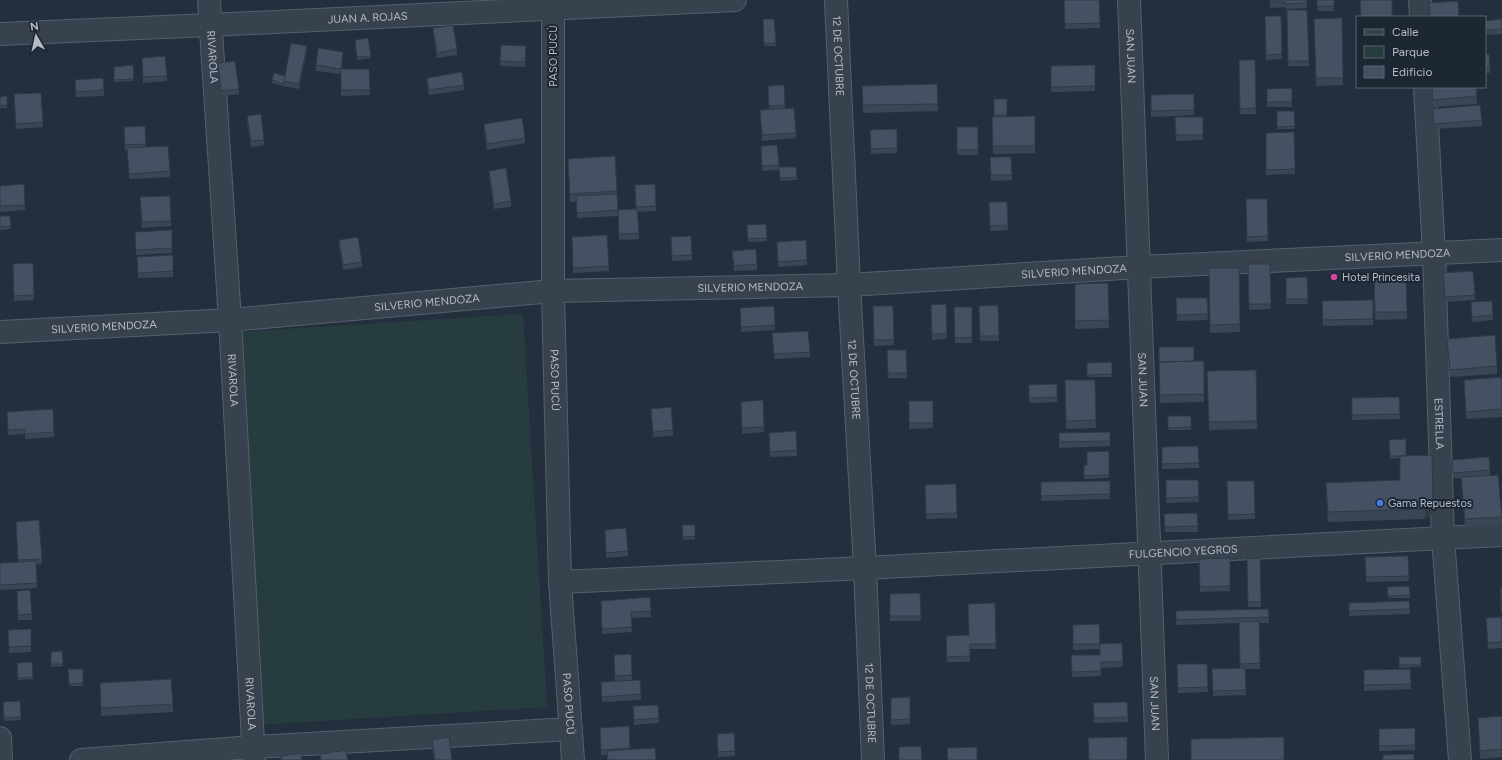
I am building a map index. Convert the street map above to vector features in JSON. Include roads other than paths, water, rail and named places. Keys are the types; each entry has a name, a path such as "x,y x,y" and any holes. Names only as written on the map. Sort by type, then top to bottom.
{"street":[{"name":"RIVAROLA","path":"209,0 230,320 254,754"},
{"name":"JUAN A. ROJAS","path":"0,34 210,25 553,4 735,0"},
{"name":"12 DE OCTUBRE","path":"836,0 849,285 865,568 873,760"},
{"name":"SAN JUAN","path":"1129,0 1157,760"},
{"path":"1420,0 1421,16"},
{"name":"PASO PUCÚ","path":"553,4 553,291 560,582 573,760"},
{"name":"ESTRELLA","path":"1425,88 1434,254 1443,538 1460,760"},
{"name":"SILVERIO MENDOZA","path":"0,332 230,320 553,291 849,285 1139,267 1502,250"},
{"name":"FULGENCIO YEGROS","path":"560,582 1149,554 1502,535"},
{"path":"80,760 254,754 571,729"},
{"path":"0,738 1,760"}],"place":[{"name":"Hotel Princesita","path":"1334,277"},
{"name":"Gama Repuestos","path":"1380,503"}]}
